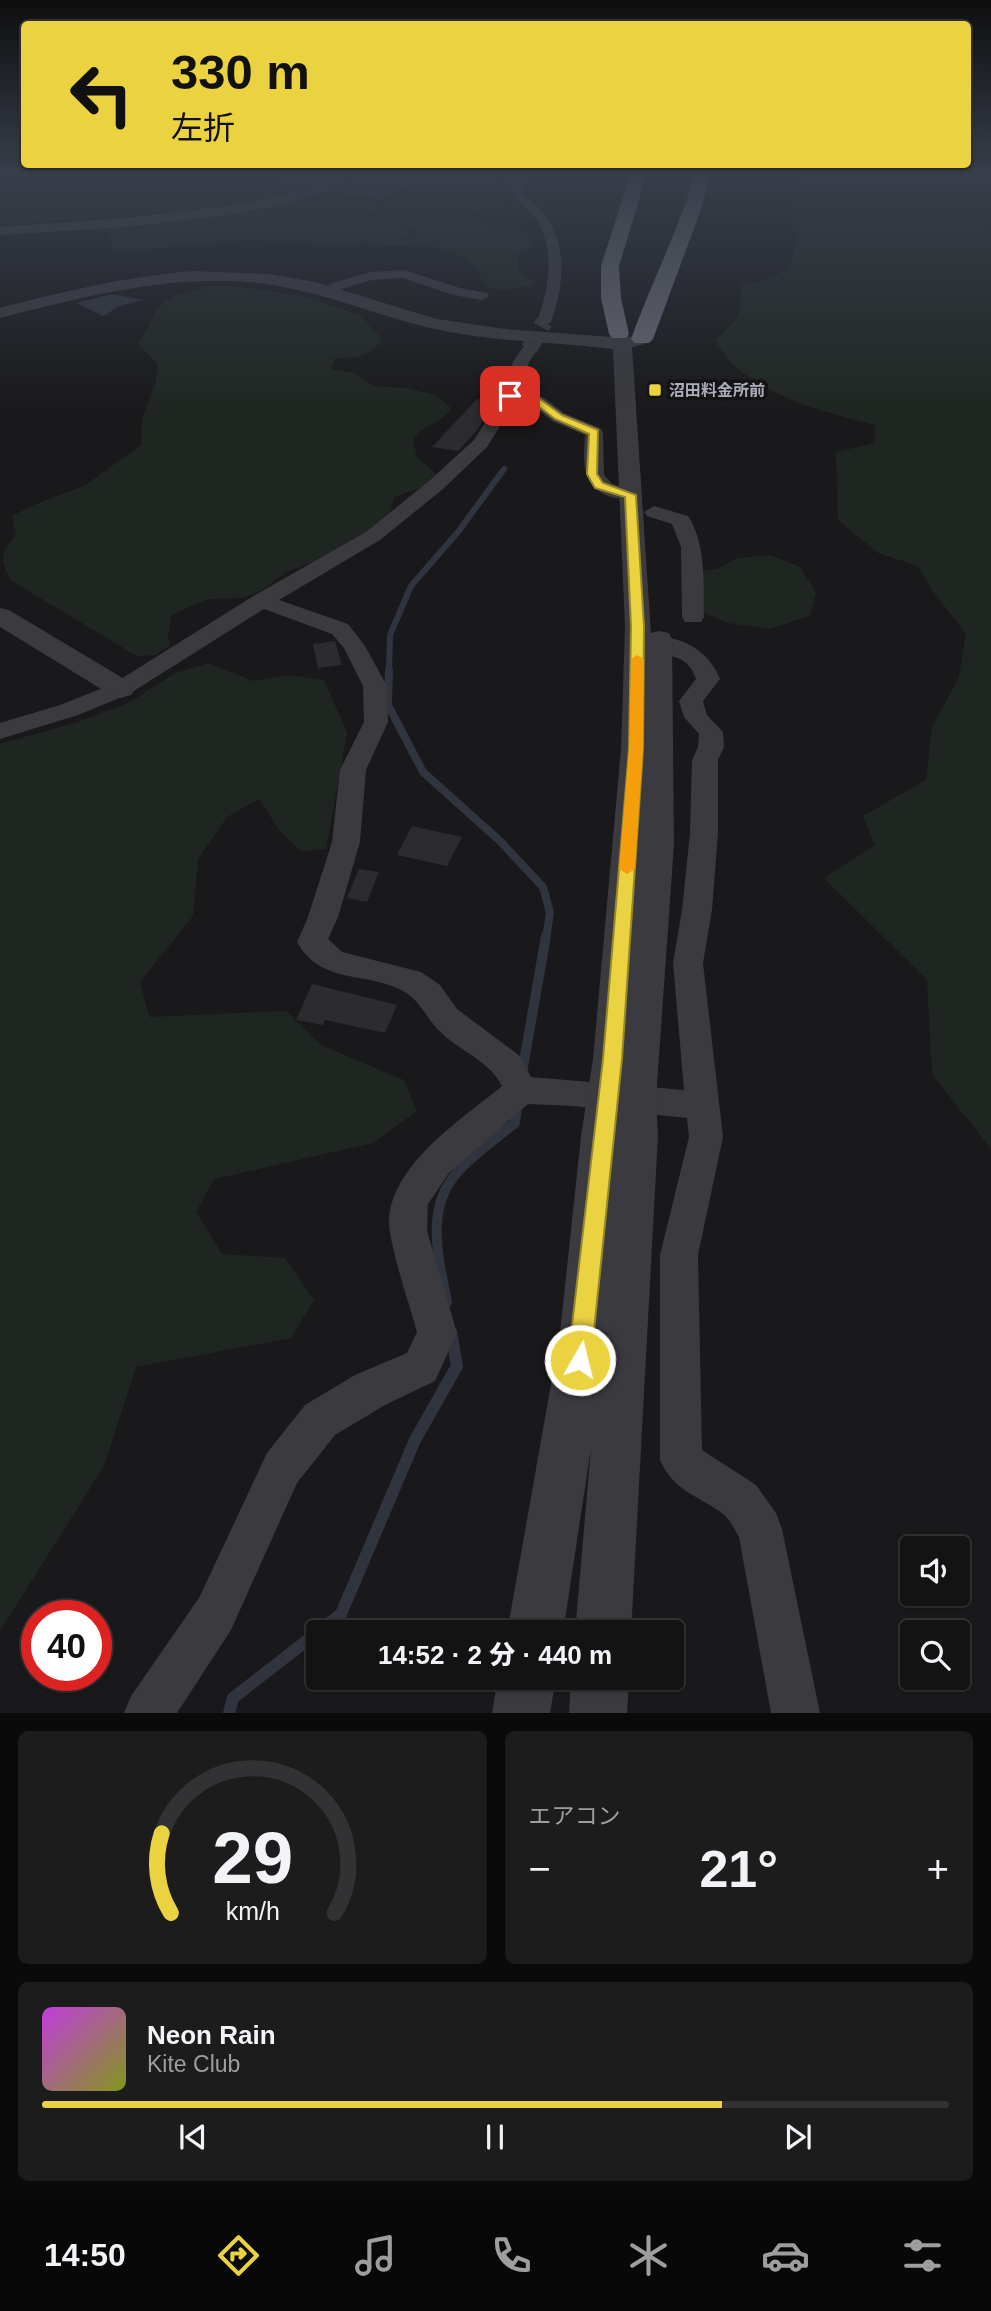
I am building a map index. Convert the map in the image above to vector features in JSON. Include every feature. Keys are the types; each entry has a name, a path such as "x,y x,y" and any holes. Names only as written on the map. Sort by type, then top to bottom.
{"highway":[{"path":"614,253 610,266 610,289 628,339"},
{"path":"628,339 653,303 676,253"}],"street":[{"path":"544,322 557,279 555,253"},
{"path":"0,307 64,289 126,276 178,271 260,274 335,287 444,319 628,339"},
{"path":"335,287 370,276 396,274 414,276 458,292 482,296"},
{"path":"0,313 128,281 177,276 226,276 310,287 394,314 474,331 628,339"},
{"path":"537,1620 584,1333 603,1136 623,1098 658,844 660,644 642,503 628,339"},
{"path":"0,731 69,710 121,689 262,600 373,536 436,485 481,443 510,396 521,362 529,349"},
{"path":"510,396 537,401 558,417 594,432 592,474 599,486 681,520 691,547 692,617"},
{"path":"604,1620 637,1135 623,1098 642,503"},
{"path":"262,600 287,612 340,629 354,646 375,686 376,722 353,771 346,842 323,917 312,942 332,961 410,980 429,993 446,1018 508,1065 521,1090"},
{"path":"0,616 121,689"},
{"path":"660,644 692,653 706,668 708,680 691,701 696,717 711,732 711,747 705,760 704,833 697,910 688,962 692,1029 706,1137 679,1255 681,1460 697,1474 741,1500 760,1529 796,1713"},
{"path":"148,1713 215,1614 282,1468 297,1448 320,1420 370,1390 421,1367 437,1333 408,1231 410,1200 436,1162 521,1090 573,1092 703,1106"},
{"path":"521,1713 525,1690"},
{"path":"598,1713 599,1690"}],"shaded area":[{"path":"453,253 519,253 517,254 518,270 534,281 531,286 503,290 488,288 472,264"},
{"path":"991,253 991,1149 932,1074 927,980 824,878 875,845 863,816 926,780 932,727 959,677 966,634 932,590 918,566 878,553 838,520 836,452 875,443 875,425 821,410 770,390 736,367 715,341 739,316 742,285 778,274 790,263 794,254"},
{"path":"212,286 236,286 304,296 360,315 382,339 368,353 350,358 335,358 331,370 352,372 374,386 406,388 435,395 451,408 413,440 417,457 436,474 423,487 394,497 390,513 368,533 323,558 286,572 262,590 244,598 209,599 171,615 168,637 170,645 155,655 137,656 10,580 3,556 16,535 12,516 84,486 141,445 142,420 156,381 158,365 138,343 154,314 165,302 180,294"},
{"path":"112,294 143,300 117,307 104,316 76,303"},
{"path":"769,555 800,567 816,592 810,616 770,629 728,623 700,611 697,572 719,568 738,558"},
{"path":"209,663 253,681 287,675 324,680 347,733 326,849 301,851 279,830 259,799 227,817 198,859 193,916 140,982 149,1017 286,1011 321,1045 404,1080 417,1111 373,1143 214,1179 196,1212 222,1254 285,1258 314,1300 291,1338 136,1367 104,1466 0,1631 0,744 81,721 130,702 175,673"}],"building":[{"path":"477,399 496,400 477,430 460,449 458,451 432,447"},
{"path":"335,641 342,665 318,668 313,644"},
{"path":"412,826 462,837 447,866 397,855"},
{"path":"359,869 379,872 367,902 347,898"},
{"path":"312,984 397,1005 385,1033 325,1020 323,1025 296,1020"}],"waterway":[{"path":"389,672 390,635 411,586 458,532 504,469"},
{"path":"389,670 388,705 423,772 500,841 543,887 550,913 546,938"},
{"path":"522,1073 546,936"},
{"path":"442,1278 437,1223 440,1203 447,1186 473,1156 515,1123 517,1106"},
{"path":"441,1276 446,1302"},
{"path":"229,1713 233,1698 341,1614 415,1440 457,1366 451,1332"}],"tunnel":[{"path":"529,349 544,322"}],"slow traffic":[{"path":"627,869 636,749 637,659"}],"place":[{"name":"沼田料金所前","path":"655,390"}],"route":[{"path":"510,396 537,401 558,417 594,432 592,474 599,486 616,493 631,495 638,626 636,749 613,1059 580,1360"}]}
